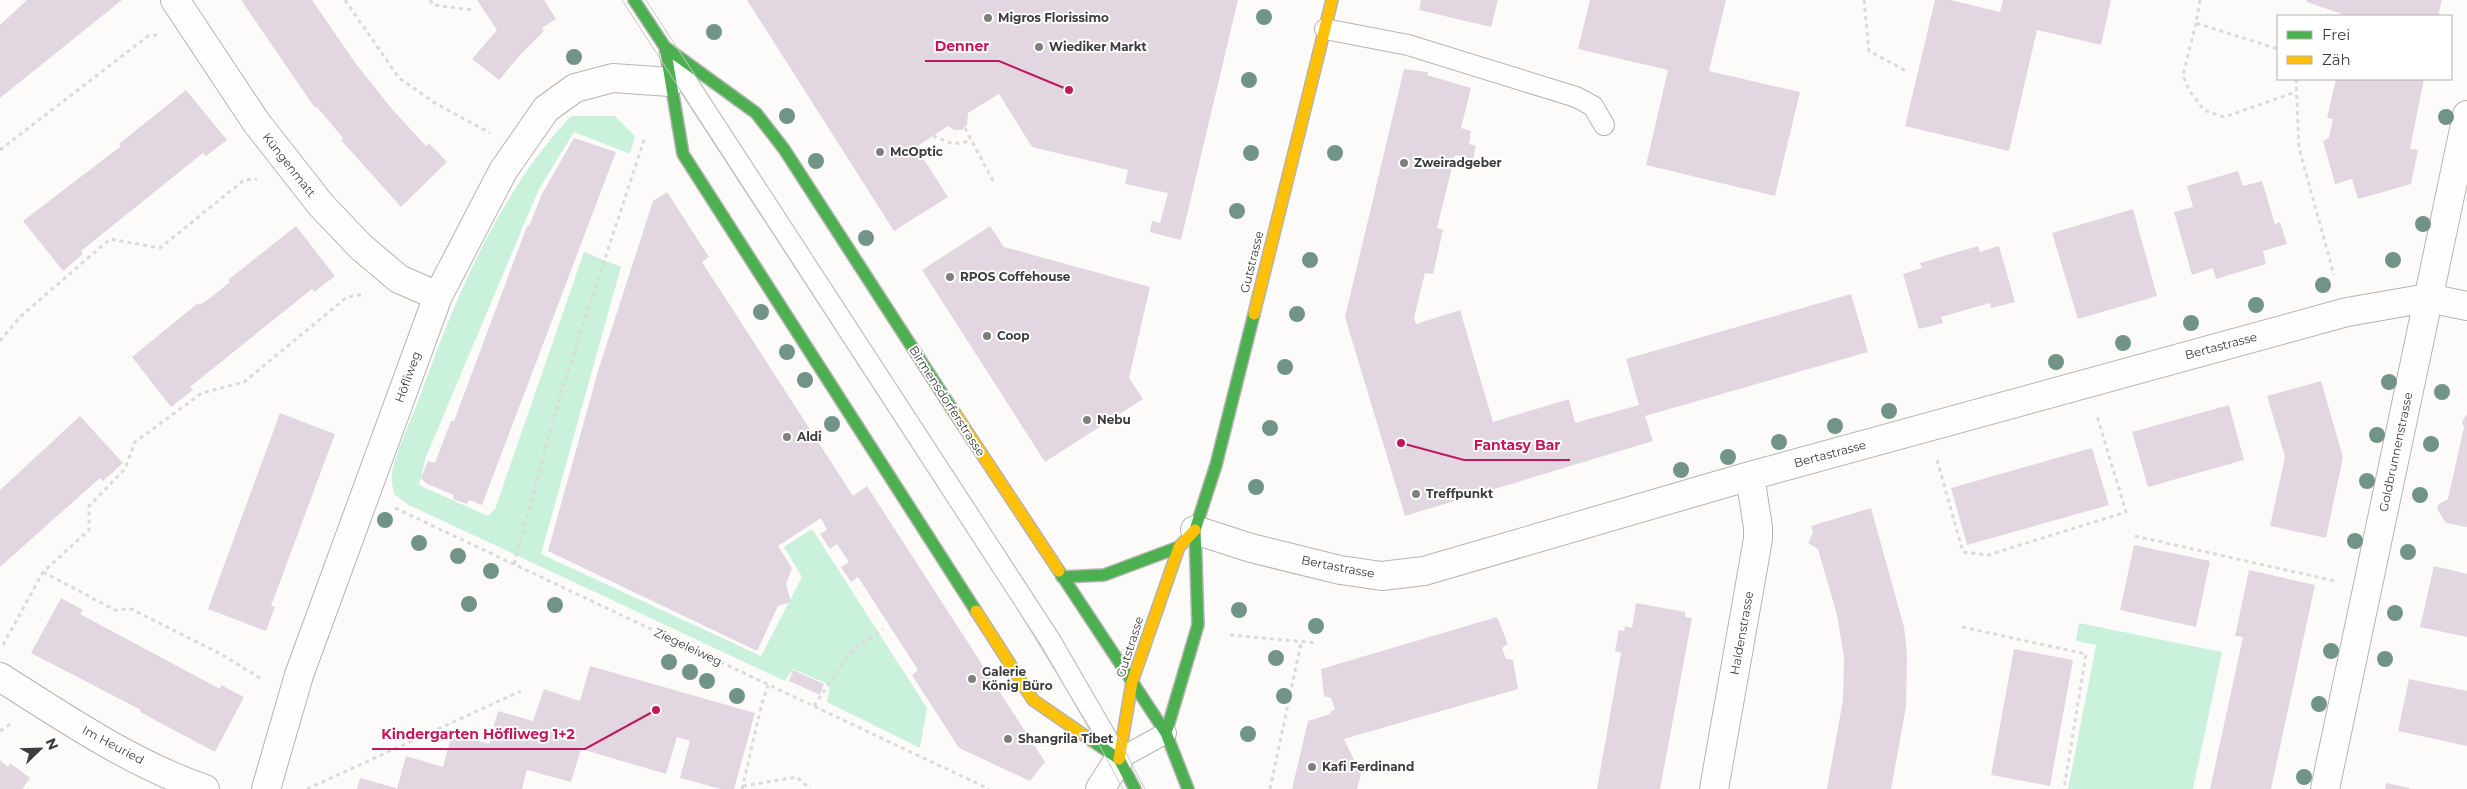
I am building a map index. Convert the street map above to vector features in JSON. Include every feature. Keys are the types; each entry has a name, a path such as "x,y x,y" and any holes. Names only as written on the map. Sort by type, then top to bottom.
{"main road":[{"name":"Birmensdorferstrasse","path":"634,0 665,47 756,114 784,149 1062,577 1166,733 1188,789"},
{"name":"Gutstrasse","path":"1118,759 1132,682 1216,465 1332,0"},
{"name":"Birmensdorferstrasse","path":"665,47 683,154 1033,700 1118,759 1135,789"},
{"name":"Gutstrasse","path":"1166,733 1198,625 1187,538"},
{"path":"1062,577 1104,575 1187,538"}],"street":[{"name":"Küngenmatt","path":"175,0 256,122 288,166 321,205 361,246 399,279 438,296"},
{"name":"Höfliweg","path":"266,789 299,675 438,296 503,172 546,109 575,88 613,78 670,82"},
{"name":"Goldbrunnenstrasse","path":"2325,789 2467,115"},
{"name":"Bertastrasse","path":"1187,538 1251,548 1331,568 1382,576 1424,571 1750,476 2347,312 2428,298 2467,306"},
{"name":"Haldenstrasse","path":"1714,789 1758,540 1758,527 1750,476"},
{"name":"Im Heuried","path":"0,677 84,730 146,763 205,789"},
{"path":"1100,789 1118,759"}],"lane":[{"path":"1325,29 1408,45 1576,97 1593,106 1604,125"},
{"name":"Birmensdorferstrasse","path":"665,47 1050,640 1118,759"},
{"path":"1118,759 1166,733"}],"path":[{"path":"344,0 399,78 435,103 496,137"},
{"path":"430,0 433,4 472,10"},
{"path":"1864,0 1869,51 1908,72"},
{"path":"2200,0 2183,75 2189,90 2204,110 2224,117 2296,92"},
{"path":"0,150 148,36 174,33 191,23"},
{"path":"2196,23 2277,50"},
{"path":"2296,80 2300,148 2334,275"},
{"path":"965,128 994,182"},
{"path":"933,136 953,144 971,141"},
{"path":"514,564 562,389 645,137"},
{"path":"0,341 20,317 110,239 160,248 244,180 268,178 288,166"},
{"path":"0,650 43,572 89,530 89,506 125,469 135,442 202,393 244,382 347,297 375,292 399,279"},
{"path":"1937,459 1963,552 1988,555 2126,512 2096,413"},
{"name":"Ziegeleiweg","path":"387,504 989,789"},
{"path":"2135,536 2340,582"},
{"path":"43,572 115,610 130,609 221,654 270,685"},
{"path":"1962,627 2086,654 2064,789"},
{"path":"814,706 851,651 882,629"},
{"path":"1229,635 1317,642"},
{"path":"1270,789 1301,642"},
{"path":"768,685 742,788 796,777 810,789"},
{"path":"307,789 521,691"}],"green space":[{"path":"571,116 615,116 635,136 630,154 574,132 539,189 426,457 419,485 488,516 495,509 584,252 621,267 541,554 761,656 802,577 784,547 812,529 927,708 920,748 827,702 830,685 793,669 785,681 409,505 394,494 392,477 395,461 462,289 499,215 520,180 544,147"},
{"path":"2079,623 2222,652 2193,789 2068,789 2096,645 2076,641"}],"building":[{"path":"27,0 122,0 0,98 0,25"},
{"path":"241,0 312,0 356,64 392,109 426,146 429,143 447,162 401,207 341,140 343,138 317,107 315,108"},
{"path":"477,0 544,0 556,19 542,28 544,31 499,80 472,59 497,30"},
{"name":"Wiediker Markt","path":"747,0 1238,0 1181,240 1150,232 1152,221 1160,223 1168,193 1125,184 1128,170 1032,147 999,94 968,113 967,125 962,130 954,130 948,126 916,147 948,197 894,231"},
{"path":"1421,0 1498,0 1491,27 1419,10"},
{"path":"1590,0 1726,0 1709,71 1800,92 1775,196 1646,165 1668,70 1578,49"},
{"path":"1935,0 1950,0 2000,12 2003,0 2111,0 2101,45 2037,30 2009,151 1905,126"},
{"path":"2307,0 2442,0 2438,15 2345,15 2307,2"},
{"path":"1404,69 1428,72 1427,75 1471,88 1461,128 1471,131 1469,144 1476,146 1473,159 1455,155 1437,228 1443,230 1433,274 1425,273 1414,318 1416,324 1460,310 1493,422 1569,399 1575,423 1639,405 1626,359 1851,294 1868,352 1645,416 1653,441 1405,516 1345,317"},
{"path":"2336,80 2424,80 2410,149 2418,150 2411,184 2358,199 2352,179 2335,184 2323,141 2329,138 2333,119 2327,118"},
{"path":"186,90 227,140 206,156 203,153 81,251 83,254 63,271 23,221 121,146 119,144"},
{"path":"574,138 616,152 482,505 469,500 467,504 453,499 454,495 427,484 421,478 428,461 435,463 451,421 454,421 527,226 529,226 542,194"},
{"path":"2238,171 2243,186 2262,181 2275,224 2280,222 2287,244 2263,251 2266,264 2216,279 2213,268 2192,275 2174,212 2193,207 2187,186"},
{"path":"667,192 709,257 702,262 853,496 867,486 1045,762 1030,781 959,748 912,675 918,670 858,577 851,582 841,567 849,562 837,544 830,549 820,534 827,530 821,518 778,546 792,568 786,584 791,602 778,606 757,651 548,551 598,371 653,201"},
{"path":"2133,209 2157,296 2078,319 2052,233"},
{"path":"296,226 335,276 314,292 312,289 190,387 193,390 171,407 132,357 198,303 200,305 215,294 230,282 228,280"},
{"path":"990,226 1004,247 1150,287 1129,378 1143,399 1045,462 922,270"},
{"path":"1978,246 1980,252 1999,246 2015,302 1991,308 1990,303 1941,317 1943,323 1919,329 1903,274 1922,268 1920,263"},
{"path":"2321,381 2343,457 2326,538 2270,526 2285,457 2267,396"},
{"path":"2229,405 2244,460 2148,487 2132,432"},
{"path":"280,413 335,434 271,606 275,607 266,631 208,609"},
{"path":"2467,414 2467,527 2446,523 2437,509 2439,504 2448,499 2464,427 2462,422"},
{"path":"80,416 123,463 103,481 100,478 0,567 0,490"},
{"path":"2092,448 2109,505 1967,545 1951,488"},
{"path":"1871,508 1904,627 1907,653 1906,707 1891,789 1827,789 1843,700 1844,658 1837,615 1818,549 1808,543 1813,533 1811,526"},
{"path":"2134,545 2210,561 2196,627 2120,610"},
{"path":"2434,566 2467,574 2467,637 2420,627"},
{"path":"2249,570 2315,585 2271,789 2210,789 2243,637 2235,636"},
{"path":"61,598 83,610 80,614 220,689 221,685 244,697 215,752 140,712 141,710 31,653"},
{"path":"1636,603 1685,612 1685,617 1692,618 1660,789 1597,789 1621,653 1615,651 1619,630 1624,631 1625,626 1632,628"},
{"path":"1497,617 1508,644 1502,648 1506,659 1513,660 1518,689 1344,739 1361,774 1357,789 1292,789 1308,721 1330,714 1335,709 1331,698 1324,696 1321,669"},
{"path":"2014,649 2073,660 2050,786 1991,775"},
{"path":"590,666 755,713 734,789 721,789 680,778 690,741 677,737 666,774 581,749 571,782 527,770 522,789 397,789 406,756 443,767 452,733 489,744 498,711 533,721 544,689 580,701"},
{"path":"793,670 824,684 820,695 789,681"},
{"path":"2409,679 2467,691 2467,746 2398,731"},
{"path":"0,760 8,767 10,763 30,778 22,789 0,789"},
{"path":"360,778 396,788 396,789 357,789"},
{"path":"2386,783 2410,788 2410,789 2385,789"}],"tram line":[{"path":"622,0 1018,610 1090,728 1123,789"},
{"path":"646,0 1059,634 1112,726 1145,789"}],"traffic: fast":[{"path":"634,0 665,47 756,113 784,149 954,412"},
{"path":"665,47 683,154 976,611"},
{"path":"1166,733 1198,625 1195,530 1216,465 1254,314"},
{"path":"1062,577 1104,575 1179,547"},
{"path":"1059,571 1166,733 1188,789"},
{"path":"1091,740 1119,759 1135,789"}],"traffic: slow":[{"path":"1254,314 1332,0"},
{"path":"954,412 1059,571"},
{"path":"1119,759 1132,682 1179,547 1195,530"},
{"path":"976,611 1033,700 1091,740"}],"place":[{"name":"Migros Florissimo","path":"988,18"},
{"name":"Wiediker Markt","path":"1039,47"},
{"name":"Denner","path":"1069,90"},
{"name":"McOptic","path":"880,152"},
{"name":"Zweiradgeber","path":"1404,163"},
{"name":"RPOS Coffehouse","path":"950,277"},
{"name":"Coop","path":"987,336"},
{"name":"Nebu","path":"1087,420"},
{"name":"Aldi","path":"787,437"},
{"name":"Fantasy Bar","path":"1401,443"},
{"name":"Treffpunkt","path":"1416,494"},
{"name":"Galerie König Büro","path":"972,679"},
{"name":"Kindergarten Höfliweg 1+2","path":"656,710"},
{"name":"Shangrila Tibet","path":"1008,739"},
{"name":"Kafi Ferdinand","path":"1312,767"}]}
